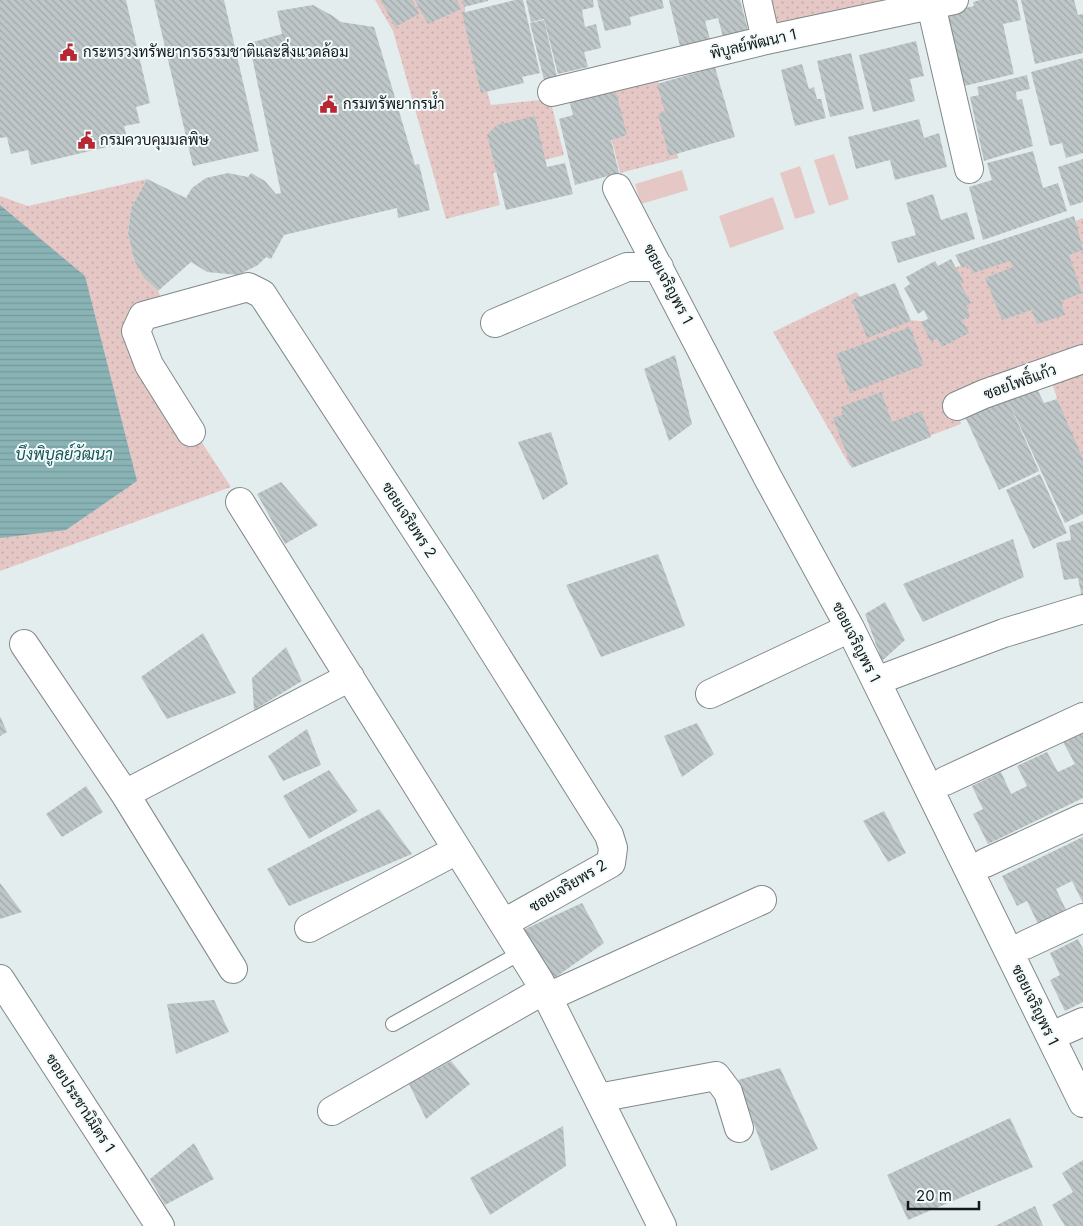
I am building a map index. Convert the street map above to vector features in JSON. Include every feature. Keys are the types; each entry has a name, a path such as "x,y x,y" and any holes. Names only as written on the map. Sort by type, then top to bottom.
{"street":[{"path":"757,0 766,40"},
{"path":"942,3 969,169"},
{"name":"พิบูลย์พัฒนา 1","path":"552,92 766,40 942,3"},
{"name":"ซอยเจริญพร 1","path":"617,188 768,478 850,628 1083,1103"},
{"path":"495,323 627,267 659,267"},
{"name":"ซอยเจริยพร 2","path":"191,432 149,365 136,331 143,316 248,287 262,294 462,601 610,835 613,848 611,863 504,923"},
{"name":"ซอยโพธิ์แก้ว","path":"957,406 984,394 1083,359"},
{"path":"240,502 522,952 546,994 662,1226"},
{"path":"876,681 1004,633 1083,609"},
{"path":"710,694 850,628"},
{"path":"24,644 125,794 233,969"},
{"path":"125,794 350,677"},
{"path":"945,781 1083,717"},
{"path":"986,863 1083,818"},
{"path":"309,928 457,850"},
{"path":"332,1111 546,994 762,900"},
{"path":"1025,945 1083,918"},
{"name":"ซอยประชานิมิตร 1","path":"0,979 160,1226"},
{"path":"598,1098 716,1076 728,1092 739,1128"}],"lane":[{"path":"393,1024 522,952"}],"shaded area":[{"path":"375,0 465,0 465,15 491,105 550,99 564,155 493,173 500,205 446,219 393,31"},
{"path":"769,0 887,0 776,25"},
{"path":"657,77 678,158 620,173 600,92"},
{"path":"834,154 849,199 829,206 814,160"},
{"path":"800,166 815,213 795,219 780,173"},
{"path":"682,170 688,190 641,204 635,184"},
{"path":"147,179 131,208 128,233 134,260 144,278 158,291 166,308 124,323 231,487 0,571 0,196 28,206"},
{"path":"773,197 784,229 730,248 719,216"},
{"path":"1083,218 1083,477 1051,380 959,415 961,424 850,466 773,332 856,292 879,318 935,322 939,274"}],"water":[{"name":"บึงพิบูลย์วัฒนา","path":"0,205 85,276 137,481 66,530 0,538"}],"building":[{"name":"กระทรวงทรัพยากรธรรมชาติและสิ่งแวดล้อม","path":"0,0 126,0 150,103 136,107 140,123 124,126 128,142 31,165 28,150 11,154 7,137 0,138"},
{"path":"154,0 224,0 259,151 193,166"},
{"path":"381,0 412,0 419,14 395,27"},
{"path":"415,0 457,0 461,9 428,24"},
{"path":"462,0 488,0 488,1 464,7"},
{"path":"515,0 523,0 540,73 522,77 524,83 481,93 462,13"},
{"path":"526,0 593,0 594,7 582,10 585,27 596,24 601,48 584,52 588,67 558,74 544,19 531,22"},
{"path":"597,0 662,0 664,8 630,17 631,25 605,31"},
{"path":"669,0 740,0 748,30 723,37 718,18 705,21 710,39 680,46"},
{"path":"980,0 1017,0 1021,20 1003,24 1014,74 960,87 943,13 974,6 973,2"},
{"path":"1021,0 1074,0 1078,15 1083,14 1083,53 1035,64"},
{"name":"กรมทรัพยากรน้ำ","path":"313,5 341,22 374,27 415,165 419,164 430,210 398,218 397,208 284,235 271,259 266,257 258,265 238,275 207,272 191,262 158,291 144,278 134,260 128,233 131,208 147,179 186,198 192,188 206,178 228,173 248,177 251,173 265,181 276,194 281,193 249,43 282,34 277,11"},
{"path":"544,20 557,77 544,80 530,23"},
{"path":"916,41 924,76 910,79 915,101 873,112 859,55"},
{"path":"851,53 864,109 830,117 817,61"},
{"path":"1083,58 1083,153 1066,158 1062,143 1050,146 1031,72"},
{"path":"802,64 809,89 814,87 817,99 821,99 826,118 795,126 781,70"},
{"path":"715,67 735,137 669,156 658,114 665,112 657,84"},
{"path":"1027,75 1030,89 1016,92 1017,100 1022,99 1033,146 984,161 970,97 979,95 977,87"},
{"path":"615,88 627,135 611,140 619,173 575,185 559,119 573,115 569,100"},
{"path":"535,116 547,167 565,163 573,194 506,210 487,135 497,125"},
{"path":"919,119 924,138 939,133 947,167 895,180 890,160 856,169 848,137"},
{"path":"1033,151 1043,188 1058,183 1067,211 983,240 969,187 992,180 987,163"},
{"path":"1083,159 1083,202 1070,206 1058,167"},
{"path":"933,194 941,220 967,212 975,239 898,263 891,242 916,235 906,203"},
{"path":"1074,216 1083,250 1069,255 1082,293 1061,301 1065,315 1037,324 1032,310 1002,320 985,278 1013,267 1010,261 973,273 969,265 962,268 955,255"},
{"path":"951,259 964,282 960,283 971,303 966,306 970,316 962,320 969,333 942,347 937,338 931,342 921,322 928,319 924,310 918,314 904,288 910,284 906,277 935,261 938,266"},
{"path":"895,283 911,321 867,338 852,300"},
{"path":"910,327 924,365 850,393 836,354"},
{"path":"675,355 692,424 669,441 644,369"},
{"path":"1034,383 1044,403 1057,399 1083,459 1083,514 1065,523 1006,396 1039,471 999,490 962,410"},
{"path":"881,392 892,422 921,411 931,437 852,468 833,418 844,414 841,407"},
{"path":"551,432 568,484 543,500 518,442"},
{"path":"1040,474 1067,533 1033,549 1006,490"},
{"path":"281,482 318,525 285,544 257,494"},
{"path":"1083,521 1082,598 1078,578 1064,580 1056,543 1071,540 1069,526"},
{"path":"1013,539 1024,577 923,622 903,584"},
{"path":"658,554 685,626 601,657 566,585"},
{"path":"885,602 905,640 882,661 865,614"},
{"path":"203,633 236,693 167,719 141,677"},
{"path":"286,647 302,681 254,710 252,678"},
{"path":"0,716 7,732 0,736"},
{"path":"697,723 714,754 682,777 664,736"},
{"path":"307,729 321,765 283,781 268,756"},
{"path":"1083,730 1083,798 988,844 973,814 983,809 972,786 1001,772 1011,794 1027,786 1017,766 1047,752 1058,772 1075,764 1062,740"},
{"path":"329,770 358,811 309,839 283,796"},
{"path":"86,786 103,812 62,837 46,814"},
{"path":"379,809 412,854 289,906 267,869"},
{"path":"884,811 906,853 888,862 863,821"},
{"path":"1083,837 1083,903 1072,881 1056,889 1066,910 1038,924 1027,901 1017,906 1002,876"},
{"path":"0,883 22,912 0,919"},
{"path":"582,903 604,943 553,979 523,930"},
{"path":"1078,939 1083,949 1083,1002 1065,1011 1050,980 1060,975 1050,953"},
{"path":"214,1000 229,1032 176,1054 167,1004"},
{"path":"451,1061 470,1084 426,1119 409,1084"},
{"path":"780,1068 818,1149 771,1171 738,1080"},
{"path":"1010,1118 1033,1167 908,1220 887,1175"},
{"path":"563,1126 566,1166 490,1215 470,1178"},
{"path":"194,1143 214,1179 165,1205 150,1179"},
{"path":"1083,1160 1083,1226 1065,1226 1052,1205 1073,1192 1062,1173"},
{"path":"1035,1206 1043,1226 995,1226"}],"place":[{"name":"กระทรวงทรัพยากรธรรมชาติและสิ่งแวดล้อม","path":"69,52"},
{"name":"กรมทรัพยากรน้ำ","path":"329,104"},
{"name":"กรมควบคุมมลพิษ","path":"86,140"}]}
